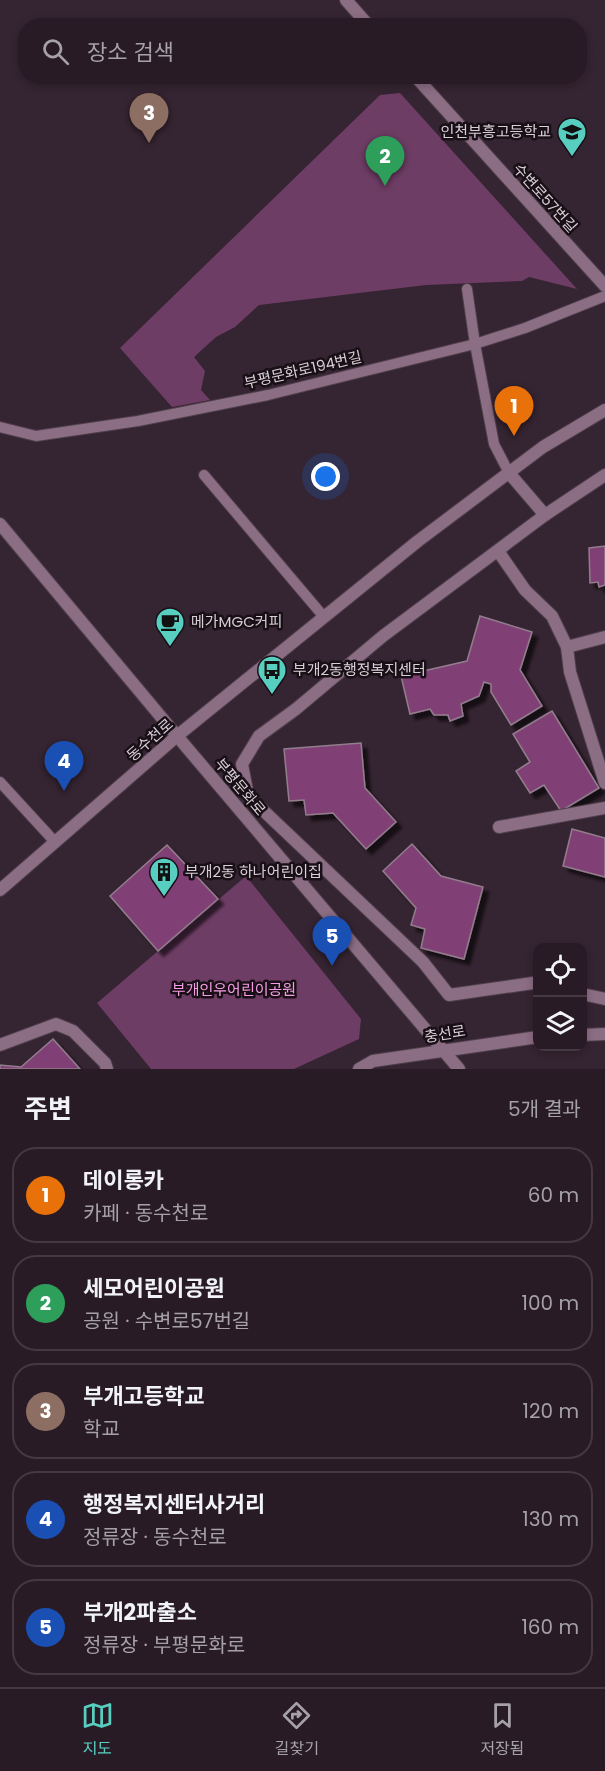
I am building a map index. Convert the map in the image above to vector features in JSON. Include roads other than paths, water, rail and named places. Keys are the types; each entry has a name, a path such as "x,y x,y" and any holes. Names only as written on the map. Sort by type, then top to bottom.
{"street":[{"path":"346,0 362,18"},
{"name":"수변로57번길","path":"422,84 605,286"},
{"name":"동수천로","path":"0,890 177,736 418,542 543,447 605,410"},
{"path":"509,473 545,515"},
{"path":"533,983 449,995 423,962 249,796 242,764 259,736 296,709 383,636 545,515 605,475"},
{"name":"부평문화로","path":"0,524 459,1069"},
{"path":"498,551 525,590 552,616 567,647 570,672 605,783"},
{"path":"567,647 605,637"},
{"path":"499,827 605,808"},
{"path":"587,995 605,999"},
{"path":"0,1045 56,1024 73,1031 105,1063 107,1069"},
{"path":"587,1035 605,1034"},
{"name":"충선로","path":"359,1069 373,1060 533,1037"}],"lane":[{"path":"467,289 494,444 509,473"},
{"name":"부평문화로194번길","path":"0,428 36,436 138,421 268,395 475,344 525,328 605,296"},
{"path":"204,475 324,617"},
{"path":"0,782 55,842"}],"place":[{"name":"부개고등학교","path":"149,143"},
{"name":"인천부흥고등학교","path":"572,158"},
{"name":"세모어린이공원","path":"385,186"},
{"name":"데이롱카","path":"514,436"},
{"name":"메가MGC커피","path":"170,648"},
{"name":"부개2동행정복지센터","path":"272,696"},
{"name":"행정복지센터사거리","path":"64,791"},
{"name":"부개2동 하나어린이집","path":"164,898"},
{"name":"부개2파출소","path":"332,966"}],"park label":[{"name":"부개인우어린이공원","path":"234,990"}]}
